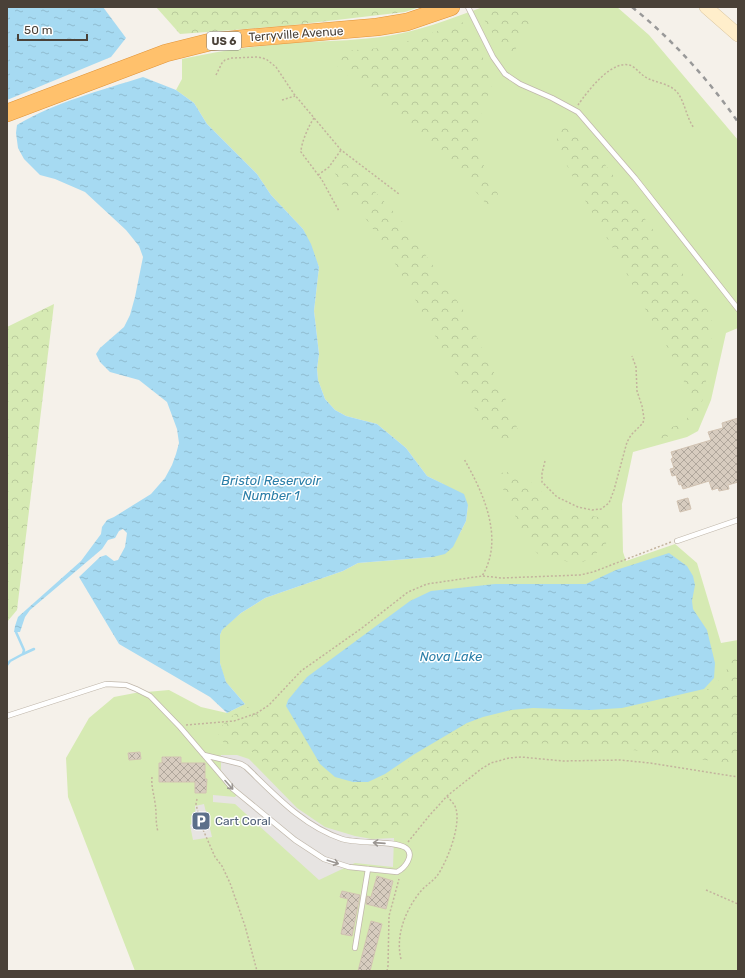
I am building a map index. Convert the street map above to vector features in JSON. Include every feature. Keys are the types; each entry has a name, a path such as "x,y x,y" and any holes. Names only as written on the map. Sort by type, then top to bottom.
{"highway":[{"name":"Terryville Avenue","path":"7,113 166,53 210,42 377,27 407,22 451,7"}],"main road":[{"path":"706,7 738,35"}],"lane":[{"path":"468,7 493,57 505,74 520,84 552,98 578,112 635,178 738,309"},
{"path":"677,541 738,520"},
{"path":"7,716 96,687 113,684 126,685 150,696 180,727 233,789 295,840 324,859 349,868 397,872 407,864 409,858 405,847 396,844 344,840 326,833 285,805 246,767 240,764 204,755"},
{"path":"355,948 368,869"}],"path":[{"path":"216,76 225,60 232,58 258,57 266,59 276,67 296,96 341,150 399,194"},
{"path":"574,110 585,94 605,74 614,68 628,65 645,77 671,87 676,91 683,104 689,122 694,128"},
{"path":"282,100 296,96"},
{"path":"314,118 305,136 301,152 318,175 339,211"},
{"path":"318,175 329,167 341,150"},
{"path":"545,461 542,473 542,482 557,497 574,505 592,510 601,508 609,503 627,442 631,434 643,423 644,418 642,406 638,399 636,367 632,356"},
{"path":"464,458 478,483 491,527 491,554 488,567 482,576"},
{"path":"180,727 189,724 234,721 257,713 269,705 300,671 362,628 408,592 417,587 433,582 482,576 502,578 580,575 593,572 661,545 677,541"},
{"path":"405,847 428,816 447,796 491,763 509,758 521,757 563,761 620,760 650,763 738,777"},
{"path":"152,777 151,782 158,832"},
{"path":"401,959 399,940 406,914 416,897 433,881 441,870 452,845 457,821 457,813 455,807 447,796"},
{"path":"197,799 196,804 201,825 215,857 222,866 230,883 245,926 257,971"},
{"path":"387,971 389,916 400,877 400,870"},
{"path":"706,890 738,904"}],"green space":[{"path":"156,7 420,7 405,12 285,26 180,34"},
{"path":"483,7 617,7 649,35 738,140 738,328 726,333 711,400 698,431 687,437 633,452 622,504 623,552 626,561 675,544 697,563 721,643 738,640 738,971 135,971 68,797 66,758 89,718 114,697 135,693 169,690 201,707 227,713 245,704 226,682 222,671 220,663 220,635 222,629 241,613 265,598 343,571 358,563 433,557 460,533 466,521 468,505 443,484 427,476 406,448 377,424 346,416 335,410 325,399 318,380 317,369 319,354 314,311 319,267 303,229 271,195 257,174 207,124 194,103 176,90 182,79 182,59 222,51 263,46 394,35 433,25"},
{"path":"502,7 519,7 532,26 525,33 511,57 502,49 482,16"},
{"path":"464,22 494,78 476,131 480,153 488,179 496,189 500,200 496,206 487,205 471,186 440,155 336,65 331,52 381,48 399,44"},
{"path":"566,125 572,127 596,152 659,238 710,314 712,332 709,360 698,417 692,426 671,436 657,439 656,434 680,424 687,418 689,415 690,405 688,392 676,362 640,300 622,264 583,196 562,155 557,137 559,131"},
{"path":"344,163 369,185 401,220 464,311 500,385 518,430 516,438 503,441 493,436 479,416 399,270 334,172 338,164"},
{"path":"54,304 17,610 7,622 7,327"},
{"path":"507,472 532,483 556,507 576,514 612,520 609,539 603,548 587,560 580,563 573,563 538,554 527,542 500,482 498,475"},
{"path":"738,656 738,766 677,756 575,745 518,744 495,748 471,762 443,787 409,825 396,832 377,834 356,832 338,826 322,818 295,795 255,754 247,749 225,743 221,740 219,735 223,724 235,714 248,707 252,706 260,709 282,708 318,766 333,779 352,785 369,784 386,777 415,757 468,725 511,713 533,710 589,713 623,711 700,693 713,686 735,657"}],"shaded area":[{"path":"221,755 237,755 249,759 297,808 325,827 355,836 372,839 394,838 393,867 355,863 319,880 235,804 213,802 213,795 235,797 239,792 221,771"},
{"name":"Cart Coral","path":"204,804 212,837 193,840 190,825 194,823 196,819 195,806"}],"water":[{"path":"7,7 103,7 126,38 111,57 7,100"},
{"name":"Bristol Reservoir Number 1","path":"143,77 176,90 194,103 207,124 257,174 271,195 303,229 311,244 319,267 314,311 319,354 317,369 318,380 325,399 335,410 346,416 377,424 406,448 427,476 464,494 468,505 466,521 453,547 445,554 433,557 358,563 343,571 265,598 241,613 222,630 220,635 220,663 226,682 245,704 227,713 210,697 119,644 79,577 100,557 106,555 114,561 118,560 125,547 127,533 123,529 119,531 115,538 108,540 102,549 30,610 25,617 20,632 14,632 18,617 81,561 101,534 102,527 107,520 151,494 165,478 172,465 179,443 177,429 167,402 139,380 110,372 100,362 96,354 100,348 124,327 130,315 143,257 139,246 126,230 85,192 55,179 40,175 24,159 18,148 16,133 17,125 46,110"},
{"name":"Nova Lake","path":"669,553 687,566 693,576 695,585 692,601 693,609 707,630 715,663 714,678 704,689 622,708 590,710 533,708 511,710 483,717 467,723 413,755 385,774 368,782 353,782 335,777 320,764 286,706 288,700 307,677 410,601 431,591 495,584 586,584 616,570"}],"building":[{"path":"738,418 738,482 728,485 729,489 719,491 718,488 712,490 709,481 683,489 681,484 679,485 676,475 672,476 670,469 674,468 671,459 673,458 671,452 711,440 708,432 723,428 722,423"},
{"path":"688,498 691,509 680,512 677,501"},
{"path":"140,752 141,759 129,760 128,753"},
{"path":"162,757 181,757 181,763 205,763 205,779 207,779 206,793 195,793 195,782 159,782 159,763 162,763"},
{"path":"377,876 393,881 386,909 366,904 367,896 371,897"},
{"path":"342,891 360,895 352,936 341,934 348,899 340,897"},
{"path":"371,921 382,924 370,971 358,971"}],"waterway":[{"path":"7,665 10,661 23,654 24,650 16,632"},
{"path":"23,654 34,649"}],"railway":[{"path":"632,7 662,33 702,75 738,122"}],"place":[{"name":"Cart Coral","path":"201,821"}]}
